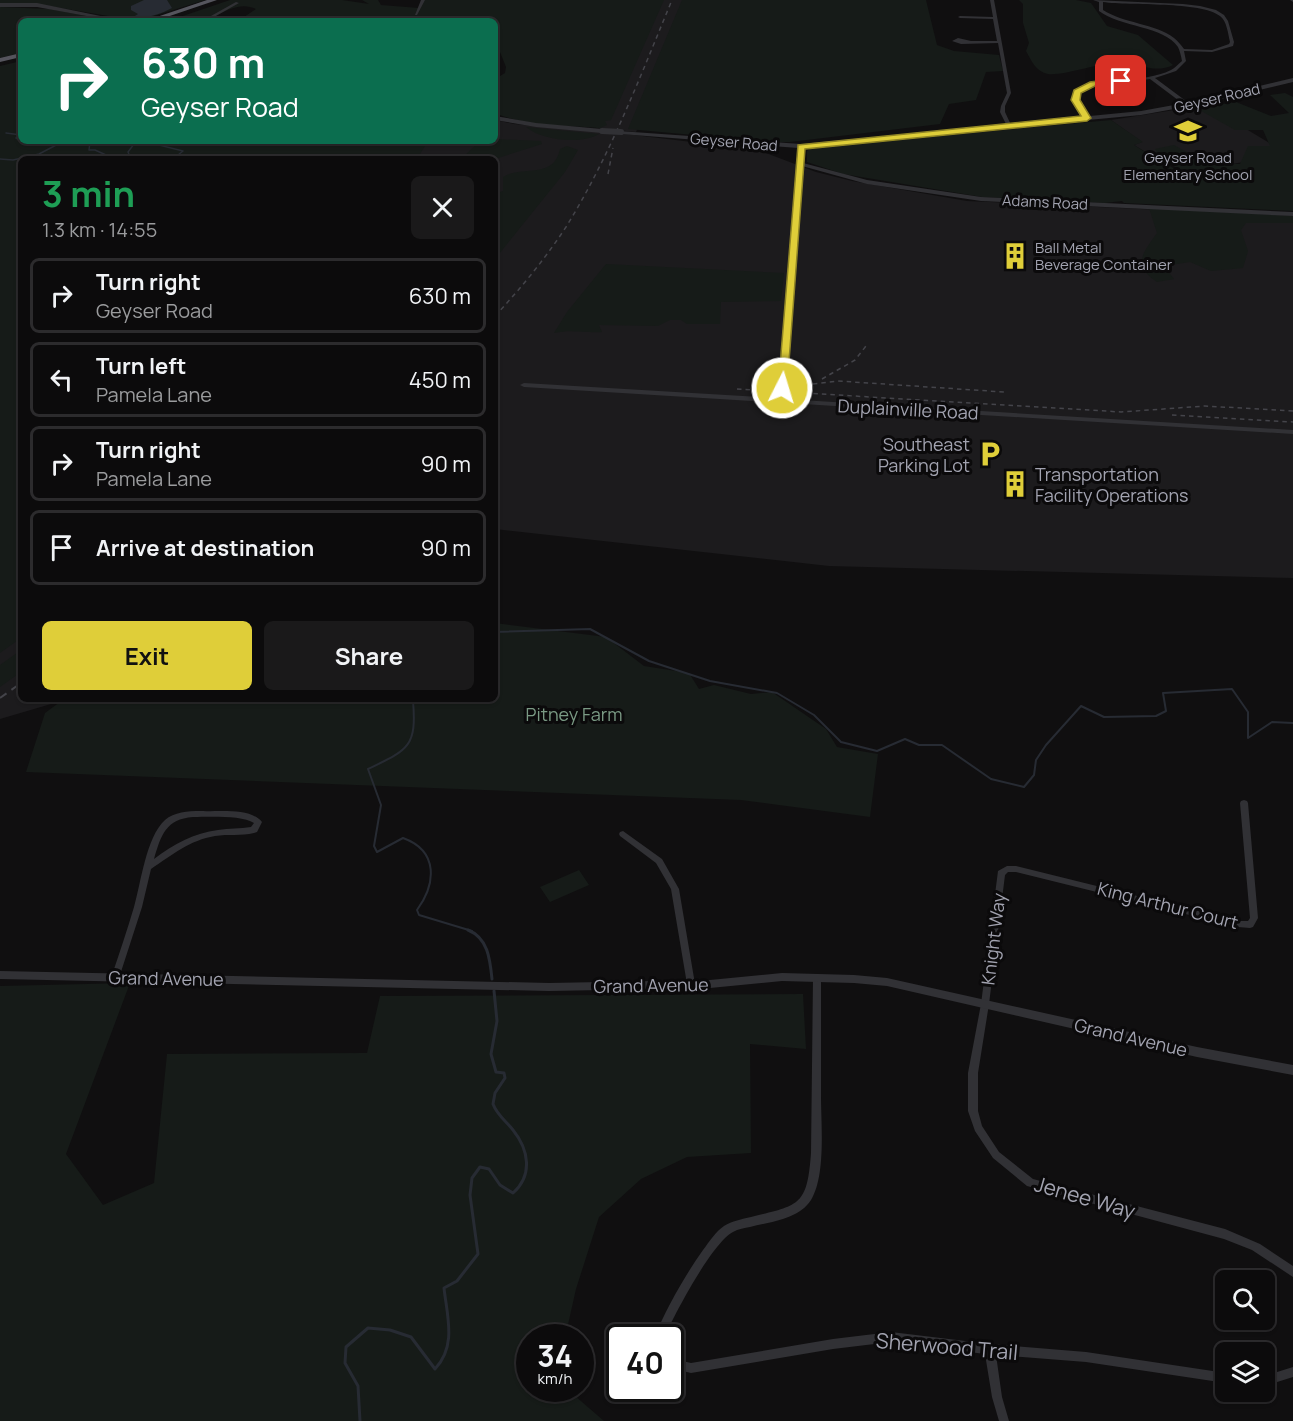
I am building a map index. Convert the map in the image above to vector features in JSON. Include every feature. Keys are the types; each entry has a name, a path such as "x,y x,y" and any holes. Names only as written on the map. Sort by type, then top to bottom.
{"highway":[{"path":"157,18 214,0"},
{"path":"169,18 224,0"},
{"path":"0,62 18,57"}],"street":[{"path":"416,14 423,0"},
{"path":"992,0 1009,93 1001,110 1009,125"},
{"path":"1087,118 1075,100 1080,89 1101,82 1152,78 1176,70 1184,60 1184,50 1178,43 1155,30 1109,17 1101,11 1098,1 1197,5 1214,9 1222,15 1231,45 1212,51 1184,50"},
{"path":"210,18 237,3"},
{"path":"0,5 37,5 106,18"},
{"path":"960,17 996,18"},
{"path":"971,42 1000,42"},
{"path":"1152,78 1188,105"},
{"name":"Geyser Road","path":"498,119 536,125 801,146 1087,118 1188,105 1293,80"},
{"path":"780,401 801,146"},
{"name":"Adams Road","path":"800,164 867,182 981,200 1293,214"},
{"name":"Duplainville Road","path":"524,385 1293,432"},
{"name":"King Arthur Court","path":"1001,873 1007,869 1016,869 1238,924 1250,925 1254,918 1244,803"},
{"path":"115,978 149,867 163,827 179,816 237,816 258,822 254,830 218,833 191,839 178,845 149,867"},
{"path":"623,834 659,861 675,889 691,984"},
{"name":"Knight Way","path":"985,1004 1001,873"},
{"name":"Grand Avenue","path":"0,975 549,987 691,984 782,977 887,982 1197,1053 1293,1070"},
{"path":"667,1324 694,1274 720,1235 737,1225 785,1215 800,1208 808,1198 814,1182 816,1154 817,978"},
{"name":"Jenee Way","path":"985,1004 974,1073 973,1111 985,1140 996,1155 1013,1170 1030,1183 1065,1194 1224,1234 1256,1247 1293,1272"},
{"name":"Sherwood Trail","path":"684,1366 691,1368 880,1337 1086,1357 1215,1376"},
{"path":"990,1349 997,1397 1004,1421"},
{"path":"1275,1378 1293,1372"}],"shaded area":[{"path":"144,0 167,0 172,8 145,17 135,16 138,14 131,10 131,6"},
{"path":"654,0 690,0 658,85 636,132 596,128"},
{"name":"Geyser Road Elementary School","path":"1206,105 1276,147 1244,162 1213,167 1186,159 1165,164 1134,145 1142,142 1111,120"},
{"path":"498,121 758,150 816,172 852,181 967,201 1293,216 1293,578 829,566 498,529 498,156 250,156 246,144 498,144"},
{"path":"18,628 18,702 58,702 0,719 0,641"}],"green space":[{"path":"0,0 205,0 148,18 120,18 37,4 0,3"},
{"path":"230,0 342,0 369,4 362,0 378,0 381,5 419,8 424,0 664,0 611,120 605,121 607,125 600,128 533,123 498,114 498,77 505,73 506,67 500,52 498,53 498,18 242,18 256,9 242,6 210,18 177,18"},
{"path":"682,0 926,0 937,45 954,51 999,55 1003,71 986,72 976,100 949,104 940,124 790,142 628,129"},
{"path":"1019,0 1076,0 1091,3 1107,26 1138,35 1173,65 1159,69 1118,62 1063,73 1044,73 1034,65 1026,51 1029,43 1023,23 1023,4"},
{"path":"0,7 50,9 98,18 18,18 18,54 0,58"},
{"path":"18,62 18,144 426,144 419,156 18,156 18,640 0,653 0,66"},
{"path":"1285,93 1293,97 1293,211 1124,203 1122,201 1105,203 982,197 843,174 807,162 807,151 811,148 1111,120 1143,142 1134,145 1148,154 1157,152 1155,149 1174,145 1190,154 1185,158 1162,161 1176,170 1173,163 1186,159 1213,164 1240,164 1248,146 1270,146 1263,130 1235,130 1196,108 1236,102 1271,116 1289,113 1270,95"},
{"path":"526,127 599,134 582,139 561,139 541,135"},
{"path":"498,139 541,141 542,144 498,158 498,156 464,156 477,144 498,144"},
{"path":"567,146 578,150 565,172 498,255 498,193 503,191 503,177 551,165 557,159 560,149"},
{"path":"1149,208 1293,216 1293,223 1246,223 1241,230 1248,251 1243,268 1211,271 1190,262 1164,266 1174,279 1157,282 1149,276 1142,265 1144,253 1157,233"},
{"path":"606,264 784,273 781,301 721,302 720,324 687,324 681,320 670,320 658,326 599,325 602,332 554,333 567,312"},
{"name":"Pitney Farm","path":"498,623 606,637 644,666 689,673 699,689 714,685 751,694 772,692 826,729 837,747 878,754 870,817 741,800 26,772 45,713 60,702 498,702"},
{"path":"18,652 18,674 0,687 0,665"},
{"path":"579,870 589,885 550,902 540,887"},
{"path":"130,983 66,1154 103,1205 154,1183 167,1054 367,1053 380,996 803,994 806,1049 750,1044 751,1153 687,1157 641,1179 599,1217 576,1289 568,1324 516,1324 516,1402 582,1402 604,1421 0,1421 0,986"}],"waterway":[{"path":"6,133 18,135"},
{"path":"18,137 16,138 18,139"},
{"path":"30,156 58,144"},
{"path":"90,144 89,150 108,156"},
{"path":"130,156 128,152 134,144"},
{"path":"158,144 183,151 172,156"},
{"path":"0,159 18,159"},
{"path":"498,632 590,629 649,661 710,681 777,693 814,715 841,742 877,751 905,739 919,745 942,745 991,779 1024,787 1034,775 1036,760 1046,745 1081,706 1104,717 1156,716 1166,711 1163,693 1232,689 1248,712 1248,738 1272,722 1293,723"},
{"path":"413,702 413,728 407,745 392,757 368,769 381,805 374,846 377,852 403,838 415,844 423,851 431,869 428,890 417,910 419,915 472,931"},
{"path":"468,930 480,938 487,950 492,979"},
{"path":"360,1421 358,1386 345,1363 346,1347 368,1328 390,1330 411,1337 435,1369 442,1360 448,1341 449,1330 444,1288 457,1281 478,1254 470,1195 472,1178 480,1167 489,1169 500,1185 513,1193 524,1178 526,1162 523,1146 493,1104 495,1093 505,1078 504,1073 496,1072 491,1054 497,1021 494,991"}],"railway":[{"path":"498,313 550,250 582,200 624,116 672,0"},
{"path":"608,174 613,148"},
{"path":"822,379 855,360 866,346"},
{"path":"796,386 838,381 1004,392"},
{"path":"737,389 1121,412 1205,406 1293,411"},
{"path":"1172,415 1293,422"},
{"path":"0,698 18,685"}],"place":[{"name":"Geyser Road Elementary School","path":"1188,131"},
{"name":"Ball Metal Beverage Container","path":"1015,256"},
{"name":"Southeast Parking Lot","path":"990,454"},
{"name":"Transportation Facility Operations","path":"1015,484"}],"route":[{"path":"782,388 801,146 1087,118 1075,100 1077,92 1093,84 1121,81"}]}
